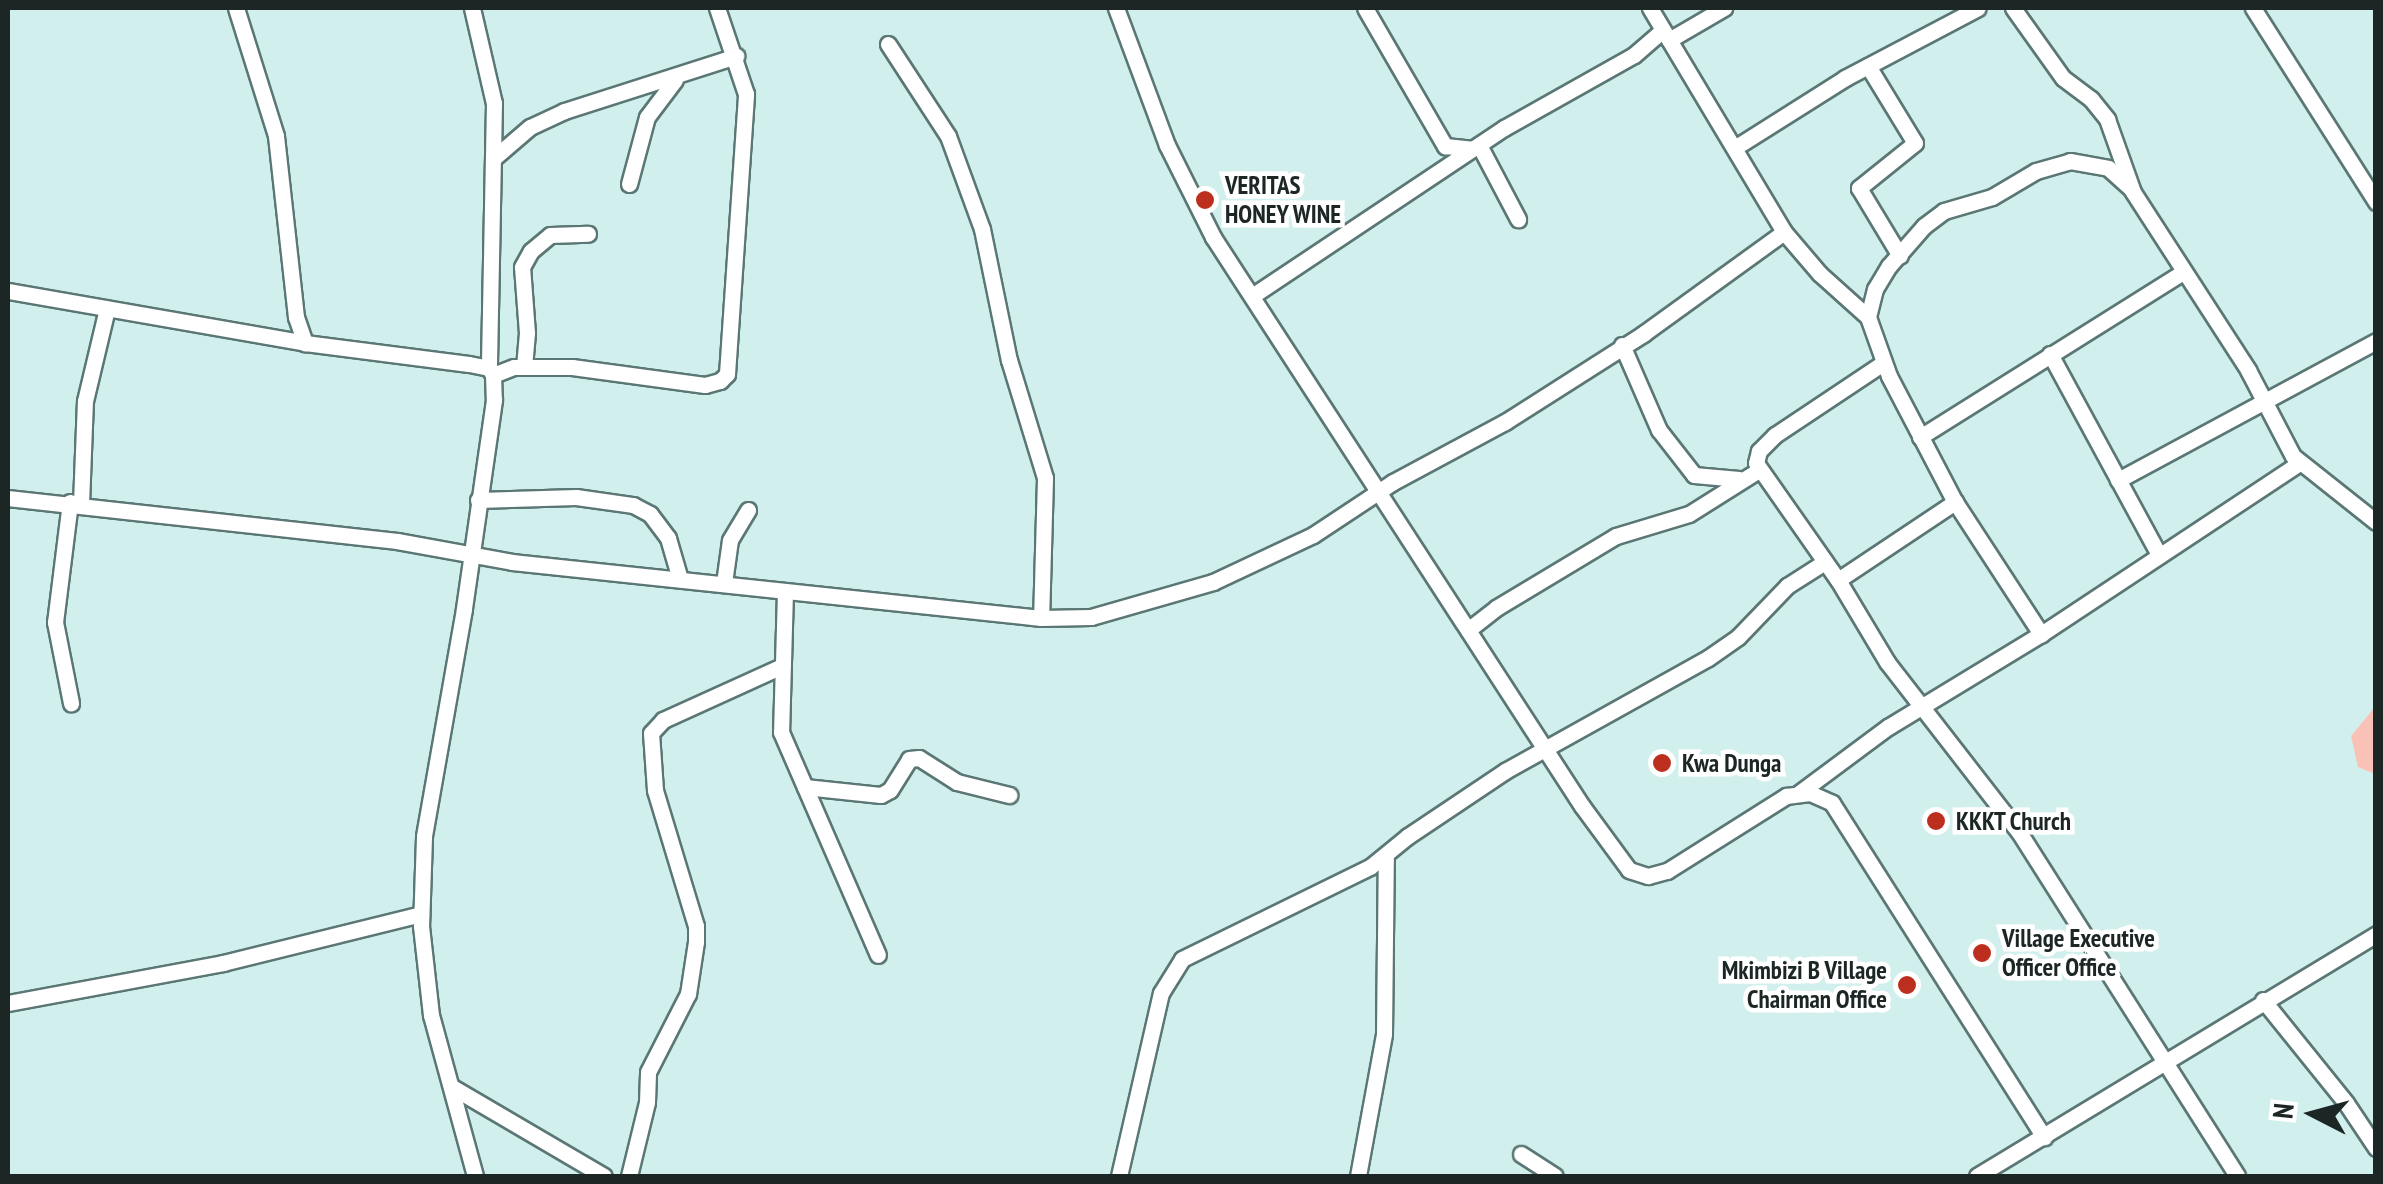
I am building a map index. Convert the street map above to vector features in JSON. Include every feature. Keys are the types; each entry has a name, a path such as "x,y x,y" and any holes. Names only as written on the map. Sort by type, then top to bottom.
{"street":[{"path":"236,8 276,136 296,317 305,343"},
{"path":"472,8 494,103 491,372 471,556 424,837 421,914 431,1015 475,1176"},
{"path":"8,291 491,372 524,366 572,368 695,384 724,378 745,149 746,94 717,8"},
{"path":"1116,8 1190,197 1468,630 1629,870 1648,876 1667,871 1776,801 1799,793 1824,771 2042,634 2299,463"},
{"path":"1365,8 1445,146 1443,172"},
{"path":"1650,8 1784,232 1820,274 1868,317 1883,363 1955,502 2042,634"},
{"path":"1252,296 1443,172 1475,147 1666,35 1724,8"},
{"path":"1736,147 1868,66 1978,8"},
{"path":"2013,8 2052,66 2107,119 2134,192 2266,400 2299,463 2376,522"},
{"path":"2253,8 2374,199"},
{"path":"888,44 948,136 982,229 1009,360 1045,478 1040,618"},
{"path":"495,157 544,120 736,56"},
{"path":"1868,66 1915,144 1860,188 1900,256"},
{"path":"630,184 635,149 646,117 680,73"},
{"path":"1445,146 1475,147"},
{"path":"1475,147 1518,219"},
{"path":"1868,317 1881,278 1924,226 1944,211 1992,198 2048,166 2070,162 2108,168 2134,192"},
{"path":"8,498 397,541 471,556 785,591 1040,618 1092,617 1213,582 1314,535 1379,493 1505,422 1719,282 1784,232"},
{"path":"524,366 527,332 522,267 530,251 550,235 588,234"},
{"path":"1920,437 2183,272"},
{"path":"71,703 55,622 76,503 85,401 107,309"},
{"path":"2118,480 2376,341"},
{"path":"1622,345 1659,430 1694,475 1739,479"},
{"path":"2050,354 2158,555"},
{"path":"1883,363 1775,435 1756,455 1759,470 1838,580 1887,662 2019,832 2238,1176"},
{"path":"1468,630 1496,608 1616,536 1689,514 1739,479 1759,470"},
{"path":"478,500 576,497 632,505 650,514 668,538 680,579"},
{"path":"1838,580 1955,502"},
{"path":"724,584 730,540 748,510"},
{"path":"1119,1176 1132,1102 1169,974 1190,954 1294,908 1386,855 1462,798 1708,658 1738,637 1787,586 1823,563"},
{"path":"785,591 781,732 878,955"},
{"path":"629,1176 647,1102 648,1072 688,994 696,942 696,926 655,790 651,732 663,720 780,668"},
{"path":"805,787 881,795 890,790 909,759 919,758 957,782 1009,795"},
{"path":"1799,793 1818,795 1832,803 1848,823 2044,1137"},
{"path":"1358,1176 1384,1034 1386,855"},
{"path":"8,1003 223,963 421,914"},
{"path":"1977,1176 2167,1065 2263,1000 2376,934"},
{"path":"2263,1000 2346,1103 2376,1148"},
{"path":"452,1087 604,1176"},
{"path":"1521,1154 1555,1176"}],"shaded area":[{"path":"2375,707 2375,774 2358,767 2351,736"}],"place":[{"name":"VERITAS HONEY WINE","path":"1205,200"},
{"name":"Kwa Dunga","path":"1662,763"},
{"name":"KKKT Church","path":"1936,821"},
{"name":"Village Executive Officer Office","path":"1982,953"},
{"name":"Mkimbizi B Village Chairman Office","path":"1907,985"}]}
